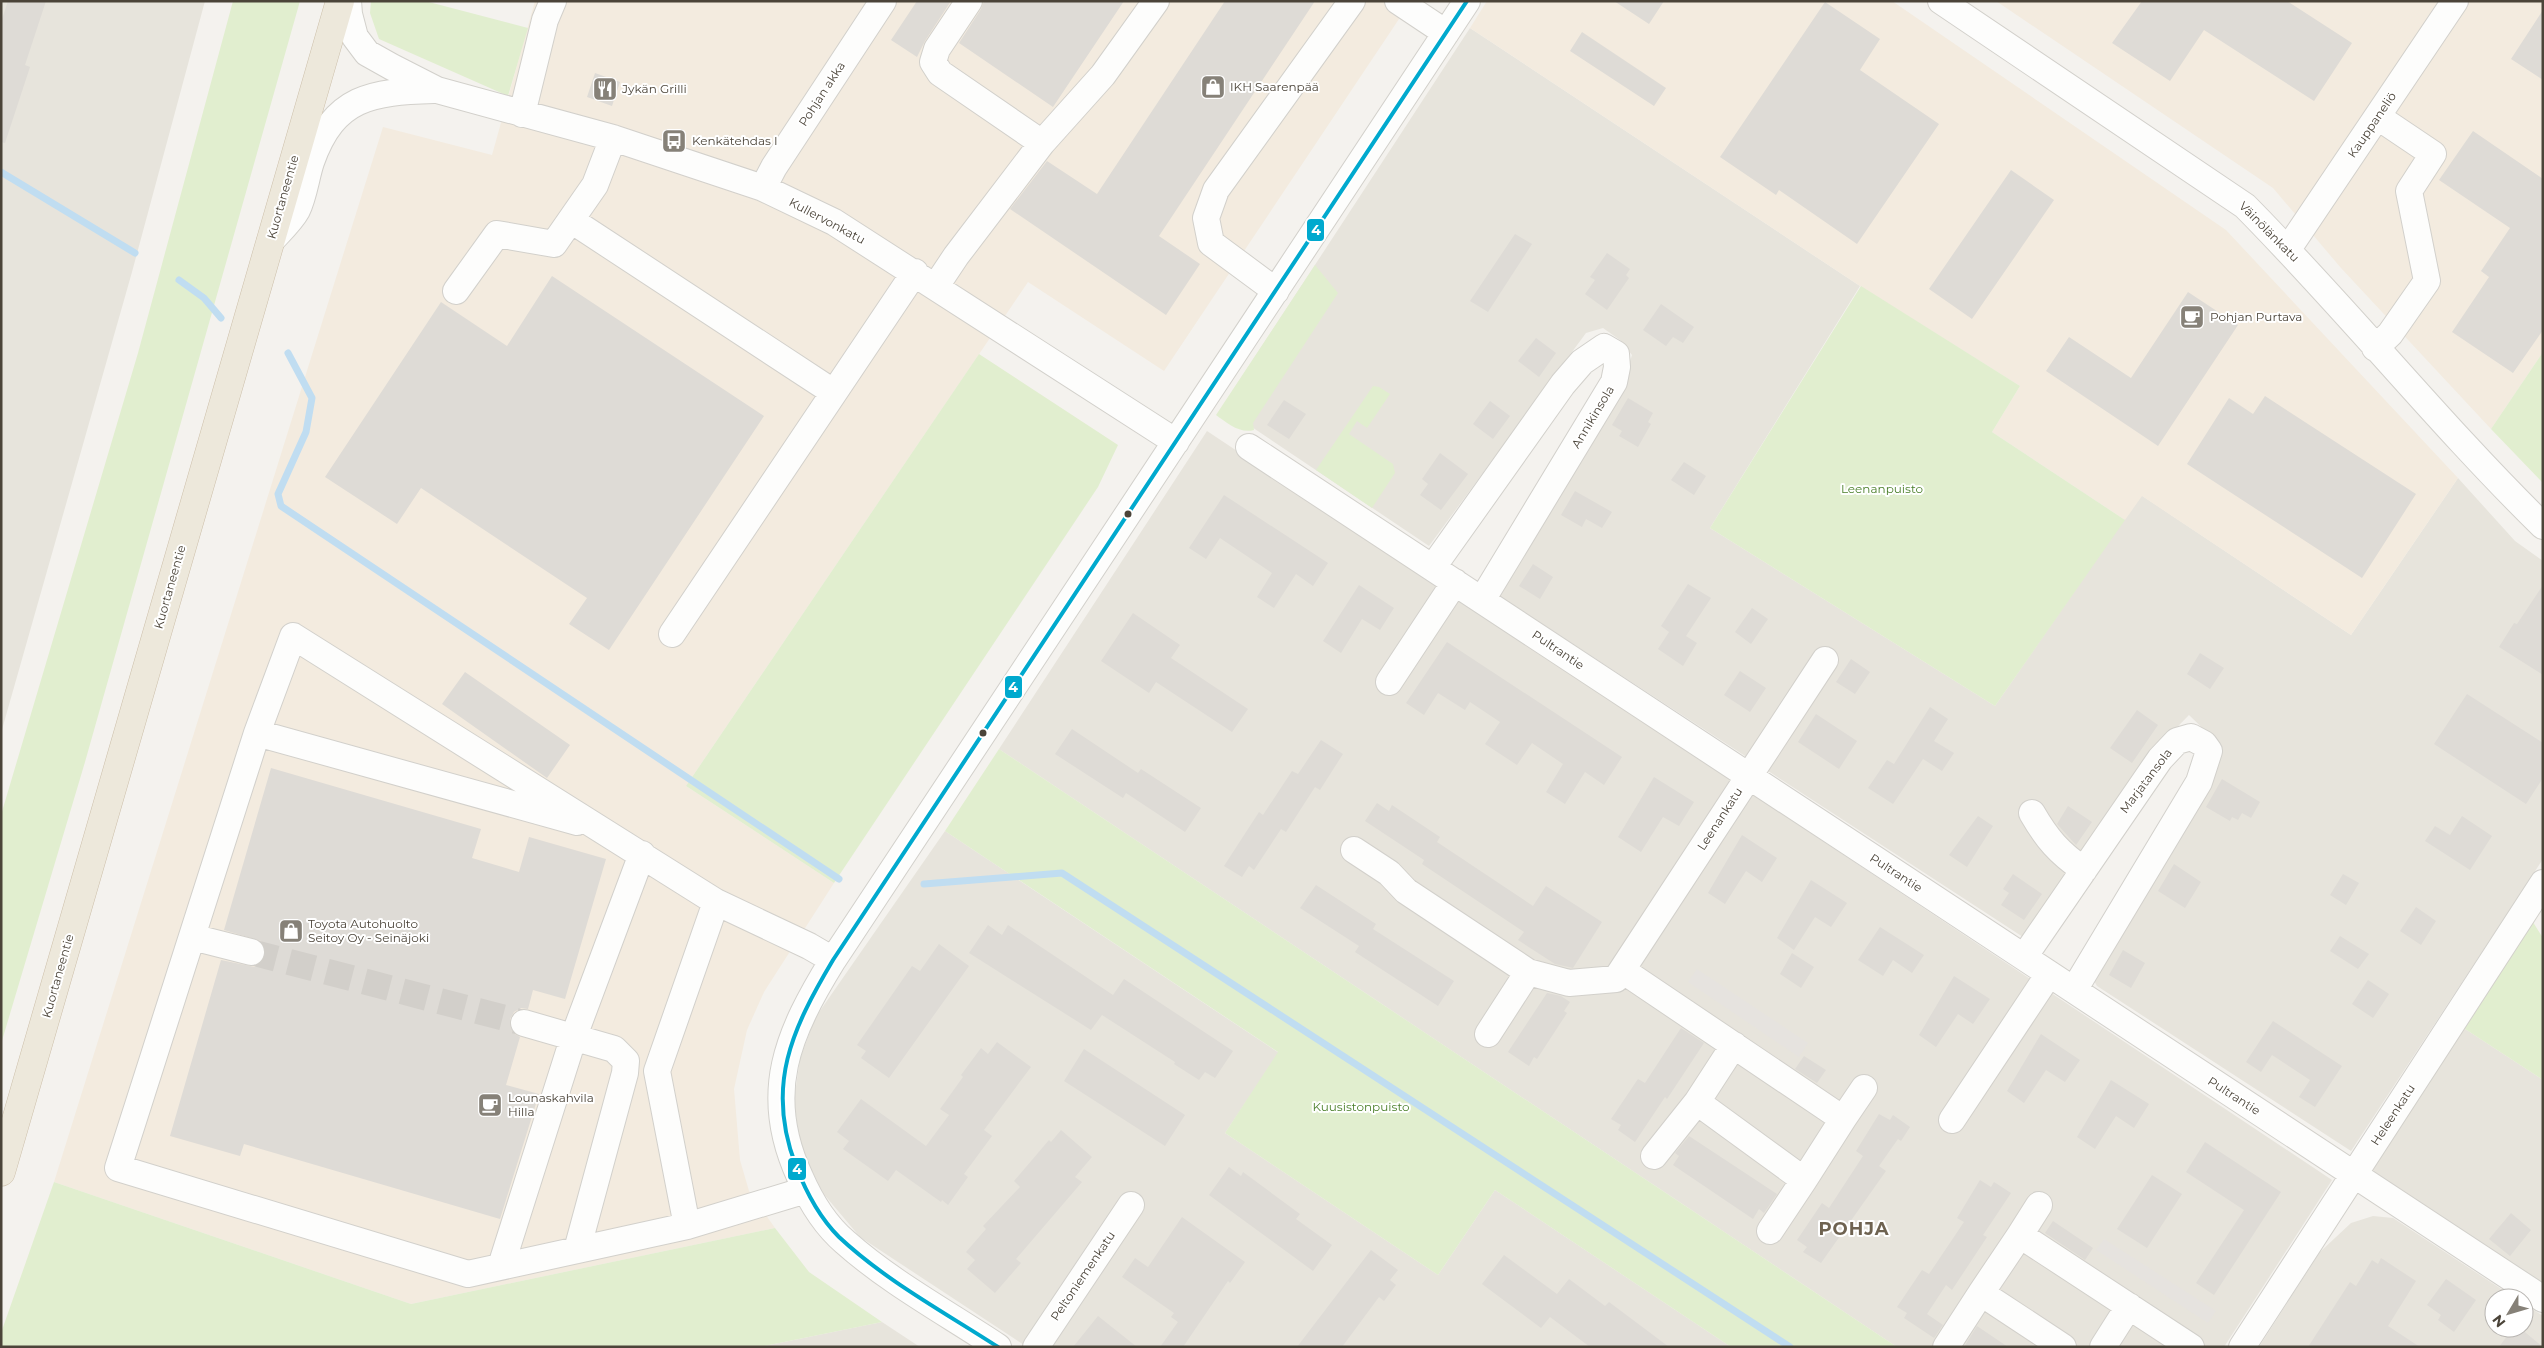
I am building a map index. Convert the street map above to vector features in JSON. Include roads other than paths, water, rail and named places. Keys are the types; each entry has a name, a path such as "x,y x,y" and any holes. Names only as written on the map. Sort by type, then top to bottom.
{"highway":[{"name":"Kuortaneentie","path":"1,1172 340,1"}],"street":[{"name":"Kullervonkatu","path":"348,1 349,14 356,37 367,53 437,90 613,138 764,188 834,222 1176,442"},
{"path":"522,114 545,20 553,1"},
{"name":"Pohjan akka","path":"764,188 774,167 883,1"},
{"path":"969,1 937,49 933,62 940,73 1042,143"},
{"path":"672,634 834,392 925,279 956,256 1042,143 1103,75 1156,1"},
{"path":"1276,291 1211,243 1206,218 1216,190 1352,1"},
{"path":"1398,1 1446,33"},
{"path":"998,1347 864,1258 843,1241 821,1215 806,1190 788,1152 782,1106 782,1074 792,1038 806,1006 833,960 1468,1"},
{"name":"Väinölänkatu","path":"1941,1 2245,206 2288,249 2483,467 2543,526"},
{"name":"Kauppaneliö","path":"2288,249 2456,1"},
{"name":"Kullervonkatu","path":"269,244 297,210 320,140 336,118 358,100 387,92 437,90"},
{"path":"2375,348 2390,334 2427,281 2409,191 2433,154 2378,117"},
{"path":"456,291 496,234 554,244 595,185 613,138"},
{"path":"571,220 834,392"},
{"name":"Annikinsola","path":"1432,567 1563,384 1582,362 1604,348 1616,354 1617,367 1614,382 1482,600"},
{"name":"Pultrantie","path":"1249,447 2543,1300"},
{"path":"1389,682 1455,582"},
{"path":"806,1190 687,1226 468,1274 118,1168 257,733 293,636 606,830 716,902 809,946 833,960"},
{"name":"Leenankatu","path":"1619,974 1825,660"},
{"path":"257,733 606,830"},
{"name":"Marjatansola","path":"2024,958 2160,759 2177,741 2191,736 2204,744 2209,752 2199,782 2074,990"},
{"path":"2032,813 2046,838 2066,858 2084,870"},
{"path":"1354,850 1389,873 1406,891 1528,972 1569,983 1619,974 1734,1045 1843,1118"},
{"path":"501,1266 574,1036 642,854"},
{"name":"Heleenkatu","path":"2242,1347 2543,883"},
{"path":"687,1226 657,1071 716,902"},
{"path":"192,937 251,952"},
{"path":"1488,1034 1528,972"},
{"path":"1952,1120 2049,974"},
{"path":"524,1023 614,1049 626,1061 625,1073 577,1250"},
{"path":"1654,1156 1697,1102 1734,1045"},
{"path":"1770,1231 1864,1088"},
{"path":"1697,1102 1804,1180"},
{"name":"Peltoniemenkatu","path":"1036,1347 1131,1205"},
{"path":"1946,1347 2039,1205"},
{"path":"2020,1234 2191,1347"},
{"path":"1981,1293 2063,1347"},
{"path":"2103,1347 2129,1306"}],"waterway":[{"path":"1,172 135,253"},
{"path":"179,280 204,298 221,318"},
{"path":"288,353 312,398 306,432 278,494 281,506 839,879"},
{"path":"924,884 1062,873 1790,1347"}],"tunnel":[{"path":"251,952 524,1023"}],"place":[{"name":"IKH Saarenpää","path":"1213,87"},
{"name":"Jykän Grilli","path":"605,89"},
{"name":"Kenkätehdas I","path":"674,141"},
{"name":"Pohjan Purtava","path":"2192,317"},
{"name":"Toyota Autohuolto Seitoy Oy - Seinäjoki","path":"291,931"},
{"name":"Lounaskahvila Hilla","path":"490,1105"}],"district":[{"name":"POHJA","path":"1854,1229"}],"park label":[{"name":"Leenanpuisto","path":"1882,489"},
{"name":"Kuusistonpuisto","path":"1361,1107"}]}
